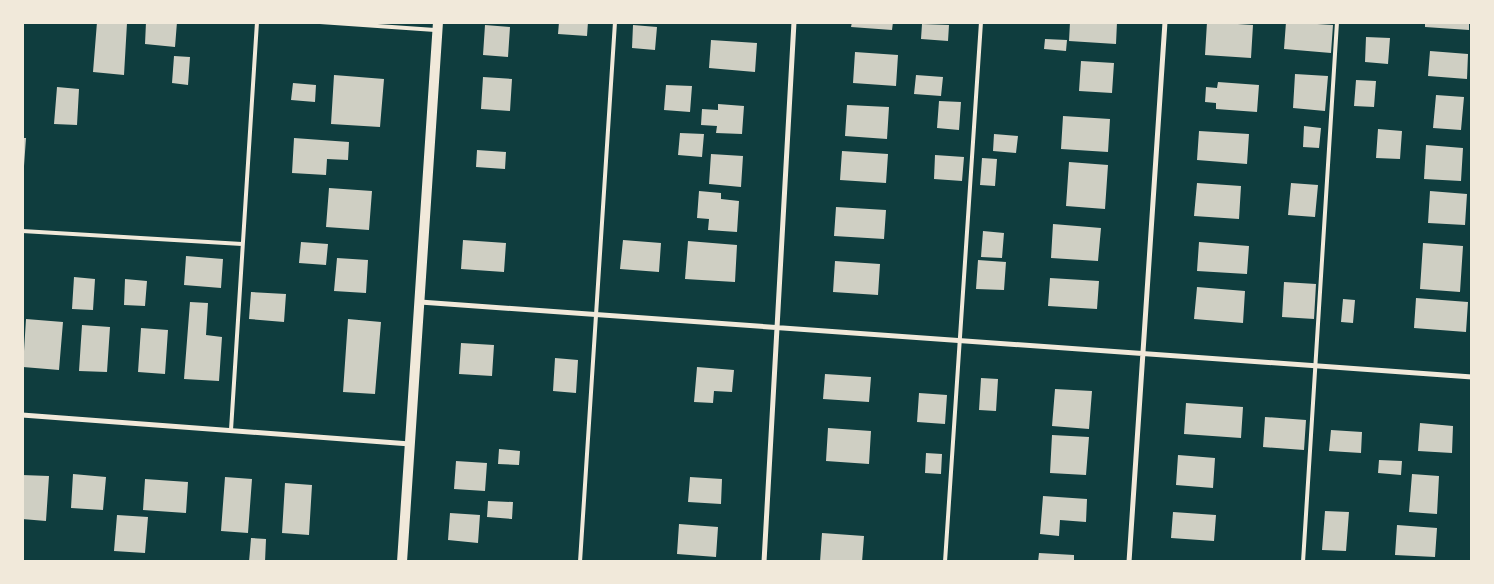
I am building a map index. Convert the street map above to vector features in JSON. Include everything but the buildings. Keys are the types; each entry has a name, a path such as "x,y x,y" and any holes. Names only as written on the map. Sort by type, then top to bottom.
{"main road":[{"path":"402,562 438,26"}],"street":[{"path":"764,562 794,22"},
{"path":"1129,562 1165,22"},
{"path":"419,302 1472,378"},
{"path":"22,414 410,444"}],"lane":[{"path":"231,430 257,22"},
{"path":"320,22 438,26"},
{"path":"580,562 615,22"},
{"path":"945,562 981,22"},
{"path":"1303,562 1337,22"},
{"path":"22,231 242,244"}]}
